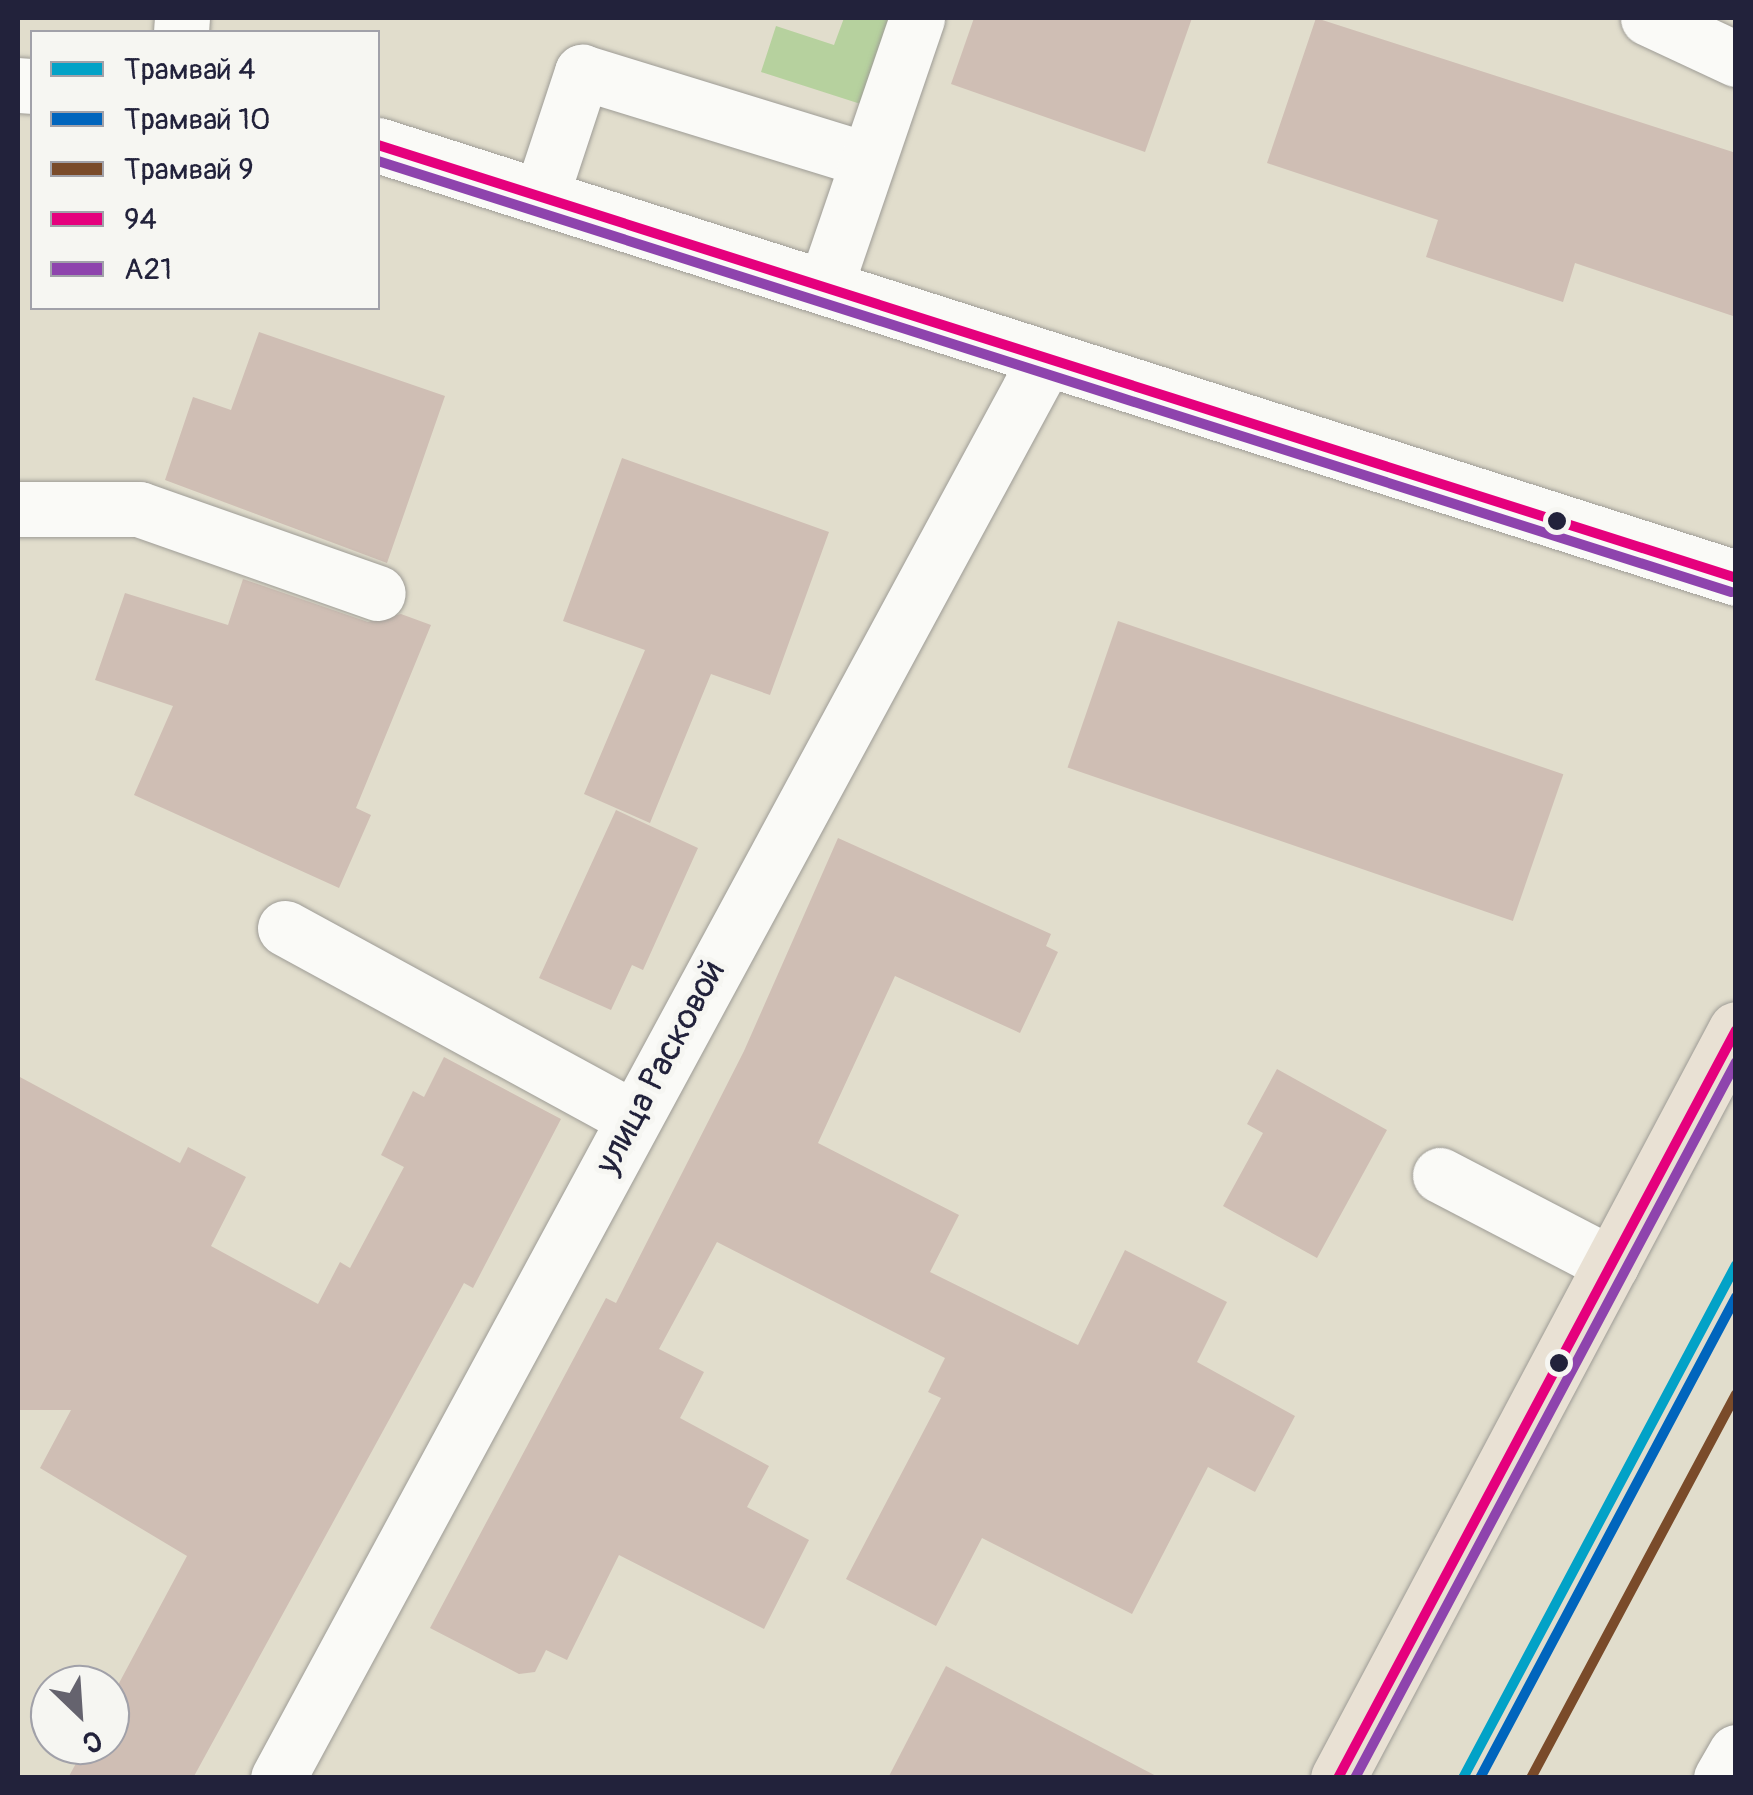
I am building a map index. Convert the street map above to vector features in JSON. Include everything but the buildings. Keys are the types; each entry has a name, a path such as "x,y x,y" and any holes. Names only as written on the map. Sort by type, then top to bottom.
{"main road":[{"path":"1338,1778 1736,1029"}],"street":[{"path":"825,287 918,18"},
{"path":"1648,18 1736,58"},
{"path":"541,196 582,72 868,160"},
{"path":"380,145 1736,578"},
{"name":"улица Расковой","path":"278,1778 1046,358"},
{"path":"18,509 139,510 378,592"},
{"path":"285,928 633,1118"},
{"path":"1440,1175 1611,1264"},
{"path":"1721,1778 1736,1752"}],"green space":[{"path":"844,18 899,18 870,107 761,72 776,26 834,45"}],"tram line":[{"name":"4","path":"1463,1778 1736,1265"},
{"name":"10","path":"1480,1778 1736,1297"},
{"name":"9","path":"1531,1778 1736,1394"}],"transit line":[{"name":"94","path":"380,146 1736,578"},
{"name":"А21","path":"380,162 1731,592"},
{"name":"94","path":"1338,1778 1736,1030"},
{"name":"А21","path":"1355,1778 1736,1062"}]}
